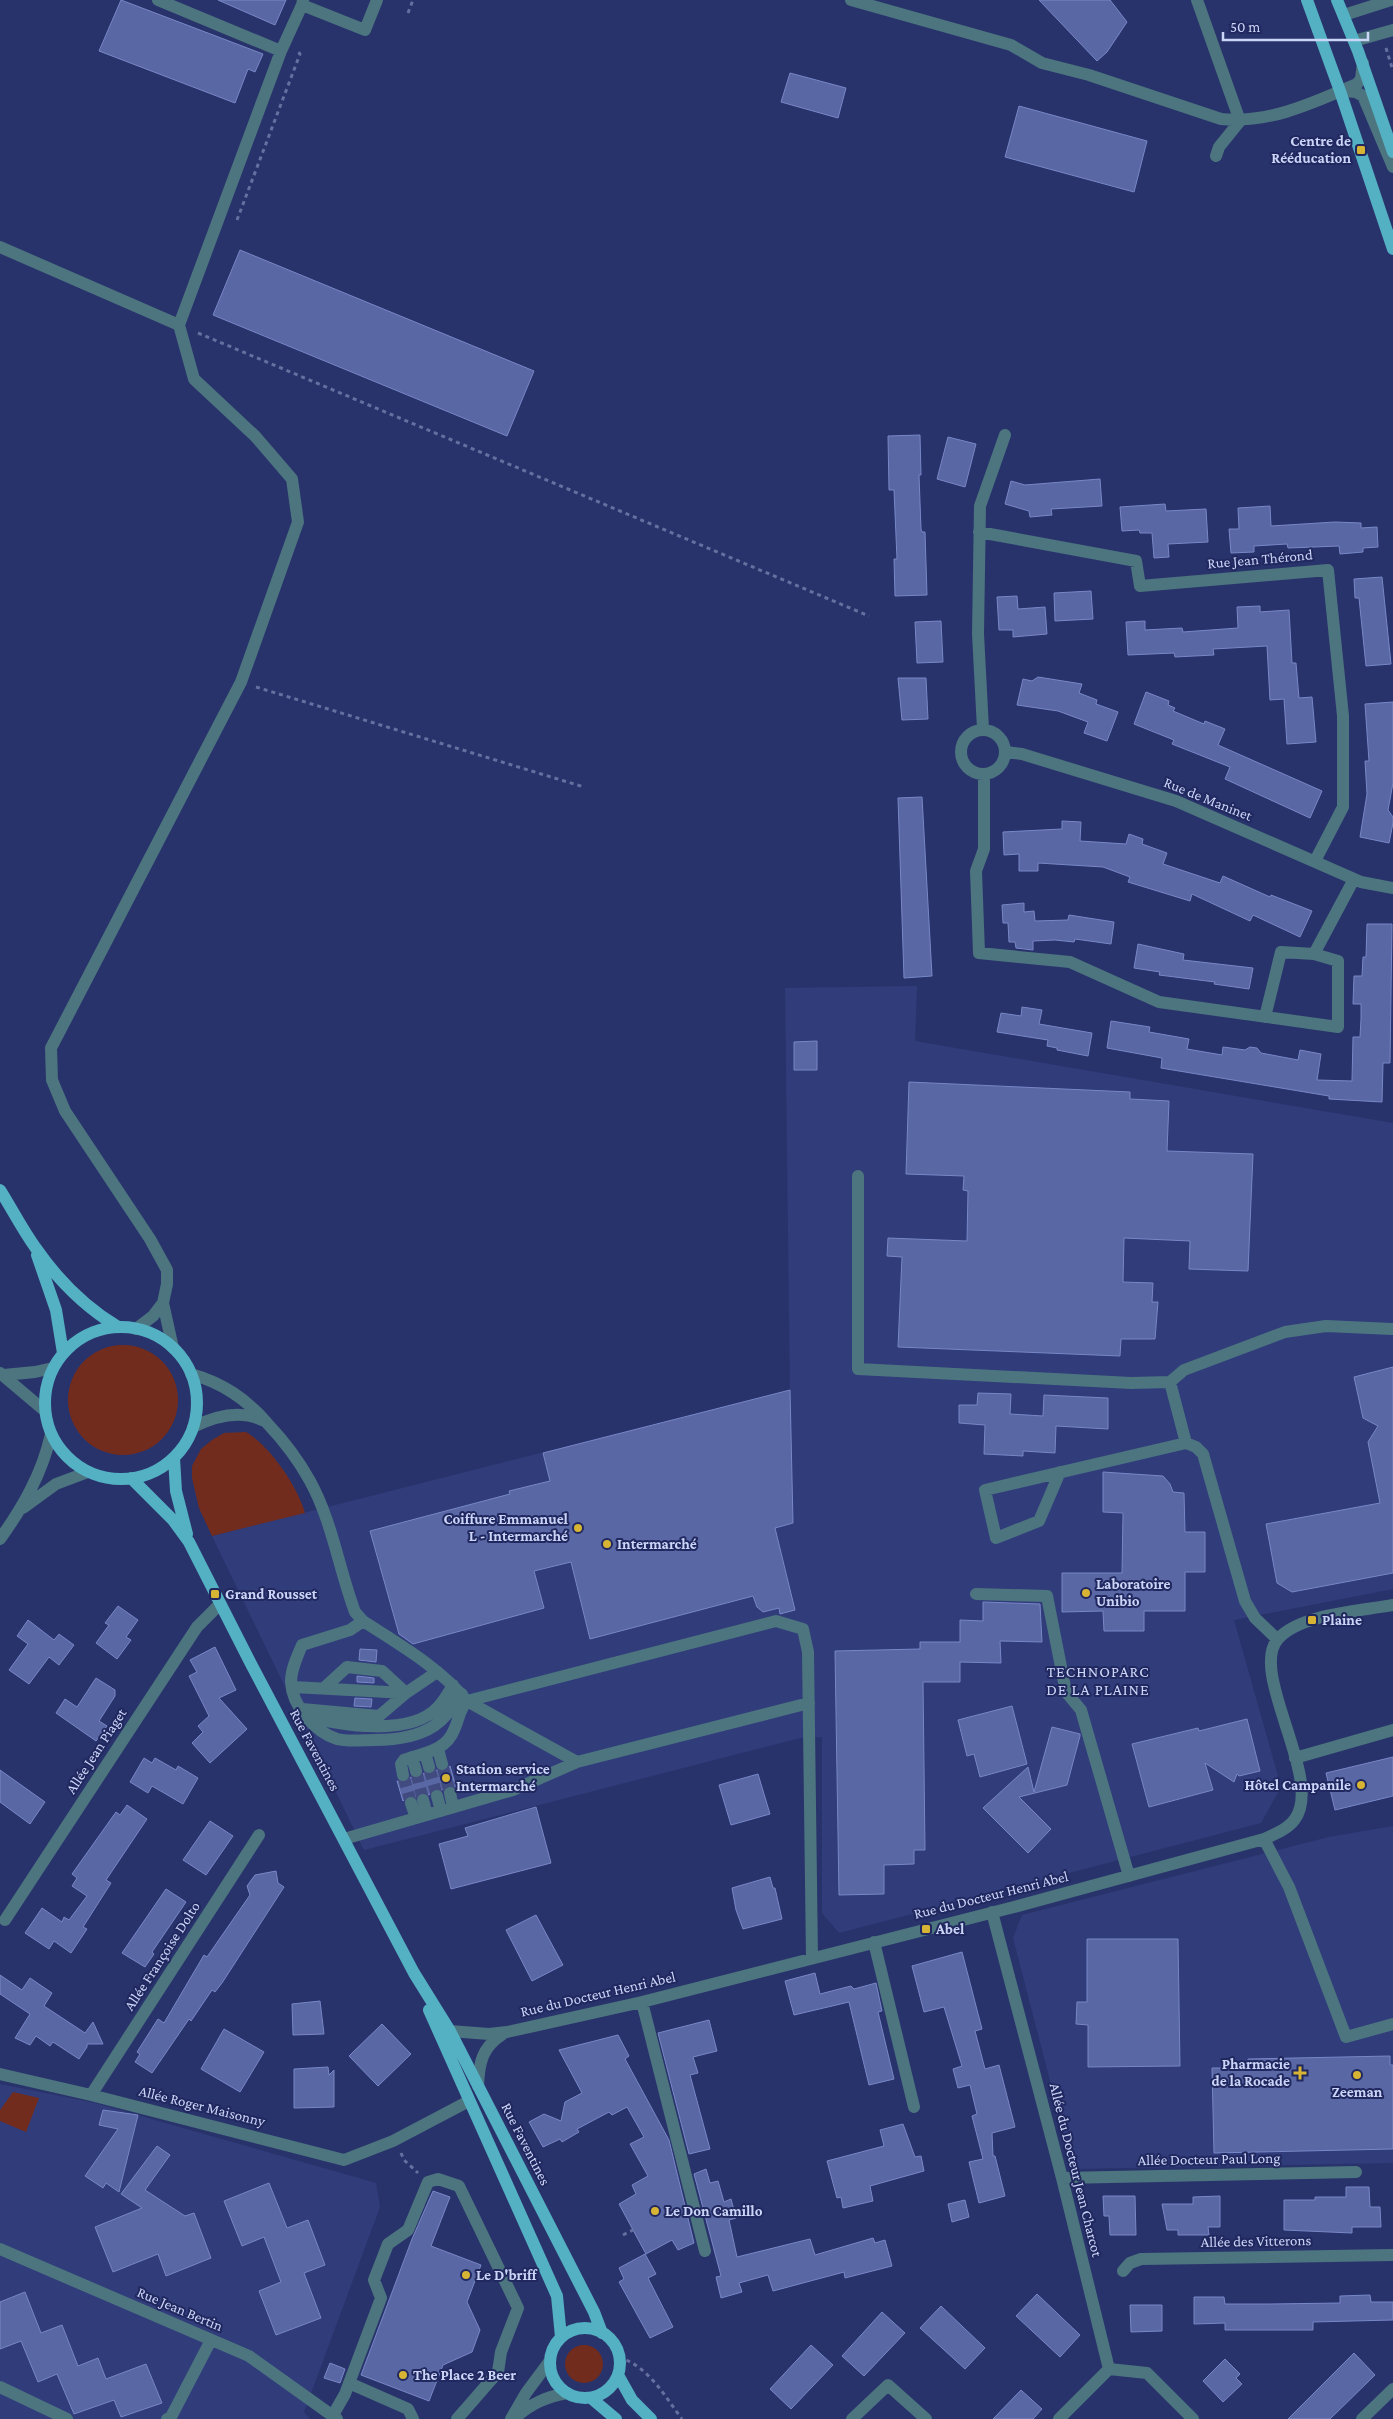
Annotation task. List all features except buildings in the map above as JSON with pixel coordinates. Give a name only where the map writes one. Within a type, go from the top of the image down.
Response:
[{"type":"main road","points":[[1307,0],[1393,249]]},
{"type":"main road","points":[[1337,0],[1354,41],[1393,152]]},
{"type":"main road","points":[[0,1190],[35,1248],[80,1300],[93,1312],[118,1327]]},
{"type":"main road","points":[[35,1248],[56,1310],[63,1353]]},
{"type":"main road","points":[[118,1327],[136,1328],[156,1335],[173,1348],[191,1374],[196,1400],[193,1427],[185,1444],[174,1458],[154,1471],[131,1478],[109,1478],[88,1472],[66,1456],[51,1434],[45,1411],[45,1389],[53,1368],[63,1353],[85,1336],[97,1330],[118,1327]]},
{"type":"main road","name":"Rue Faventines","points":[[174,1458],[176,1490],[189,1542]]},
{"type":"main road","name":"Rue Faventines","points":[[131,1478],[173,1520],[189,1542],[414,1974],[468,2101],[557,2296],[561,2337]]},
{"type":"main road","name":"Rue Faventines","points":[[414,1974],[450,2031],[590,2304],[602,2333],[610,2339],[619,2356]]},
{"type":"main road","points":[[602,2333],[582,2328],[572,2330],[561,2337],[551,2352],[549,2362],[554,2380],[567,2393],[578,2398],[591,2398],[607,2390],[618,2375]]},
{"type":"main road","points":[[619,2356],[618,2375],[632,2400],[651,2419]]},
{"type":"main road","points":[[591,2398],[616,2419]]},
{"type":"street","points":[[158,0],[281,51]]},
{"type":"street","points":[[173,1348],[163,1303],[167,1284],[167,1270],[150,1239],[64,1111],[52,1080],[51,1048],[241,682],[298,522],[292,480],[255,436],[194,379],[179,325],[281,51],[303,3],[365,30],[377,0]]},
{"type":"street","points":[[851,0],[1011,45],[1042,63],[1089,75],[1221,119],[1240,121],[1267,118],[1340,91],[1357,84],[1361,79],[1362,63]]},
{"type":"street","points":[[1197,0],[1240,121]]},
{"type":"street","points":[[1344,14],[1391,0]]},
{"type":"street","points":[[1354,41],[1387,32]]},
{"type":"street","points":[[1340,91],[1356,92],[1363,96],[1393,167]]},
{"type":"street","points":[[1216,156],[1219,146],[1240,121]]},
{"type":"street","points":[[0,247],[179,325]]},
{"type":"street","points":[[983,730],[978,634],[980,506],[1004,435]]},
{"type":"street","name":"Rue Jean Thérond","points":[[979,532],[1136,561],[1140,586],[1328,570],[1343,716],[1343,807],[1315,861]]},
{"type":"street","points":[[983,730],[999,736],[1006,752],[1000,768],[984,775],[967,769],[960,753],[967,736],[983,730]]},
{"type":"street","name":"Rue de Maninet","points":[[1006,752],[1022,754],[1176,801],[1354,879],[1393,888]]},
{"type":"street","points":[[984,775],[984,849],[976,871],[978,953],[1070,962],[1159,1002],[1266,1017],[1338,1027],[1338,961],[1314,954],[1281,952],[1266,1017]]},
{"type":"street","points":[[1314,954],[1354,879]]},
{"type":"street","points":[[858,1176],[858,1369],[903,1373],[1131,1383],[1170,1382],[1184,1370],[1286,1332],[1326,1326],[1392,1329]]},
{"type":"street","points":[[136,1328],[153,1316],[163,1303]]},
{"type":"street","points":[[2,1374],[35,1372],[53,1368]]},
{"type":"street","points":[[2,1374],[45,1411]]},
{"type":"street","points":[[191,1374],[220,1385],[241,1397],[267,1423],[296,1458],[311,1483],[322,1508],[355,1612],[363,1620],[437,1672],[461,1693],[577,1762]]},
{"type":"street","points":[[1170,1382],[1186,1442]]},
{"type":"street","points":[[193,1427],[209,1419],[240,1414],[248,1414],[267,1423]]},
{"type":"street","points":[[0,1539],[21,1510],[46,1457],[51,1434]]},
{"type":"street","points":[[1060,1472],[1039,1521],[996,1538],[985,1490],[1060,1472],[1186,1442],[1196,1447],[1203,1454],[1245,1601],[1255,1618],[1277,1639],[1296,1626],[1312,1620],[1393,1605]]},
{"type":"street","points":[[21,1510],[56,1484],[88,1472]]},
{"type":"street","points":[[976,1594],[1046,1596],[1066,1692],[1081,1710],[1129,1876]]},
{"type":"street","name":"Allée Jean Piaget","points":[[5,1920],[196,1627],[220,1604]]},
{"type":"street","points":[[363,1620],[350,1630],[302,1645],[294,1663],[291,1684],[302,1711],[320,1720],[400,1726],[420,1719],[461,1693],[776,1621],[803,1629],[808,1652],[812,1958]]},
{"type":"street","name":"Rue du Docteur Henri Abel","points":[[450,2031],[489,2034],[507,2032],[642,2002],[1129,1876],[1264,1839],[1281,1831],[1296,1818],[1299,1812],[1302,1793],[1271,1664],[1273,1649],[1277,1639]]},
{"type":"street","points":[[324,1688],[347,1667],[382,1671],[406,1693]]},
{"type":"street","points":[[302,1711],[379,1716],[406,1693],[437,1672]]},
{"type":"street","points":[[293,1687],[406,1693]]},
{"type":"street","points":[[403,1775],[401,1764],[404,1760],[438,1749],[452,1735],[462,1708],[461,1693]]},
{"type":"street","points":[[344,1839],[513,1790],[577,1762],[808,1703]]},
{"type":"street","points":[[1295,1758],[1393,1730]]},
{"type":"street","points":[[438,1749],[442,1764]]},
{"type":"street","points":[[425,1753],[429,1768]]},
{"type":"street","points":[[412,1757],[416,1771]]},
{"type":"street","points":[[450,1793],[453,1807]]},
{"type":"street","points":[[437,1796],[440,1811]]},
{"type":"street","points":[[417,1802],[422,1816]]},
{"type":"street","name":"Allée Françoise Dolto","points":[[92,2094],[259,1835]]},
{"type":"street","points":[[1264,1839],[1289,1887],[1346,2037],[1393,2024]]},
{"type":"street","name":"Allée du Docteur Jean Charcot","points":[[992,1912],[1062,2178],[1109,2369]]},
{"type":"street","points":[[874,1942],[914,2107]]},
{"type":"street","points":[[642,2002],[705,2251]]},
{"type":"street","name":"Rue du Docteur Henri Abel","points":[[478,2086],[479,2062],[484,2052],[493,2040],[507,2032]]},
{"type":"street","name":"Allée Roger Maisonny","points":[[0,2074],[92,2094],[344,2160],[394,2140],[468,2101]]},
{"type":"street","name":"Allée Docteur Paul Long","points":[[1062,2178],[1356,2172]]},
{"type":"street","points":[[335,2417],[381,2298],[374,2280],[388,2244],[408,2230],[428,2182],[438,2179],[460,2186],[518,2308],[501,2352],[498,2372],[457,2419]]},
{"type":"street","name":"Rue Jean Bertin","points":[[0,2249],[249,2356],[335,2417]]},
{"type":"street","name":"Allée des Vitterons","points":[[1123,2271],[1130,2263],[1141,2259],[1393,2255]]},
{"type":"street","points":[[167,2419],[171,2417],[211,2340]]},
{"type":"street","points":[[512,2419],[526,2393],[549,2362]]},
{"type":"street","points":[[1059,2419],[1109,2369],[1147,2372],[1193,2419]]},
{"type":"street","points":[[349,2384],[408,2409],[413,2419]]},
{"type":"street","points":[[852,2419],[888,2385],[926,2419]]},
{"type":"street","points":[[0,2387],[68,2419]]},
{"type":"street","points":[[1362,2419],[1393,2389]]},
{"type":"street","points":[[512,2419],[531,2404],[550,2396],[567,2393]]},
{"type":"path","points":[[408,13],[413,0]]},
{"type":"path","points":[[1387,32],[1393,71]]},
{"type":"path","points":[[179,325],[869,616]]},
{"type":"path","points":[[241,682],[584,787]]},
{"type":"path","points":[[394,2140],[404,2160],[428,2182]]},
{"type":"path","points":[[623,2235],[633,2230]]},
{"type":"path","points":[[619,2356],[634,2362],[647,2372],[682,2419]]},
{"type":"shaded area","points":[[917,986],[915,1041],[1393,1123],[1393,1589],[1234,1620],[1281,1787],[1261,1823],[839,1933],[822,1913],[822,1737],[800,1738],[364,1850],[212,1536],[790,1390],[785,988]]},
{"type":"shaded area","points":[[123,1345],[144,1349],[162,1361],[174,1379],[178,1400],[174,1421],[162,1439],[144,1451],[123,1455],[102,1451],[84,1439],[72,1421],[68,1400],[72,1379],[84,1361],[102,1349]]},
{"type":"shaded area","points":[[246,1432],[264,1447],[282,1468],[296,1491],[305,1513],[212,1536],[199,1508],[192,1478],[192,1466],[201,1449],[212,1440],[224,1433]]},
{"type":"shaded area","points":[[1393,1826],[1393,2163],[1073,2169],[1013,1938],[1022,1915],[1329,1837]]},
{"type":"shaded area","points":[[0,2084],[95,2103],[376,2183],[380,2207],[304,2412],[310,2419],[0,2419]]},
{"type":"shaded area","points":[[13,2092],[39,2098],[26,2132],[0,2121],[0,2110]]},
{"type":"shaded area","points":[[584,2345],[591,2346],[597,2351],[602,2357],[602,2371],[597,2377],[591,2382],[584,2383],[577,2382],[571,2377],[566,2371],[565,2364],[566,2357],[571,2351],[577,2346]]},
{"type":"tunnel","points":[[442,1764],[450,1793]]},
{"type":"tunnel","points":[[429,1767],[437,1796]]},
{"type":"tunnel","points":[[416,1771],[423,1800]]},
{"type":"tunnel","points":[[403,1775],[411,1803]]},
{"type":"place","name":"Centre de Rééducation","points":[[1361,150]]},
{"type":"place","name":"Coiffure Emmanuel L - Intermarché","points":[[578,1528]]},
{"type":"place","name":"Intermarché","points":[[607,1544]]},
{"type":"place","name":"Laboratoire Unibio","points":[[1086,1593]]},
{"type":"place","name":"Grand Rousset","points":[[215,1594]]},
{"type":"place","name":"Plaine","points":[[1312,1620]]},
{"type":"place","name":"Station service Intermarché","points":[[446,1778]]},
{"type":"place","name":"Hôtel Campanile","points":[[1361,1785]]},
{"type":"place","name":"Abel","points":[[926,1929]]},
{"type":"place","name":"Pharmacie de la Rocade","points":[[1300,2073]]},
{"type":"place","name":"Zeeman","points":[[1357,2075]]},
{"type":"place","name":"Le Don Camillo","points":[[655,2211]]},
{"type":"place","name":"Le D'briff","points":[[466,2275]]},
{"type":"place","name":"The Place 2 Beer","points":[[403,2375]]},
{"type":"district","name":"TECHNOPARC DE LA PLAINE","points":[[1098,1680]]}]
